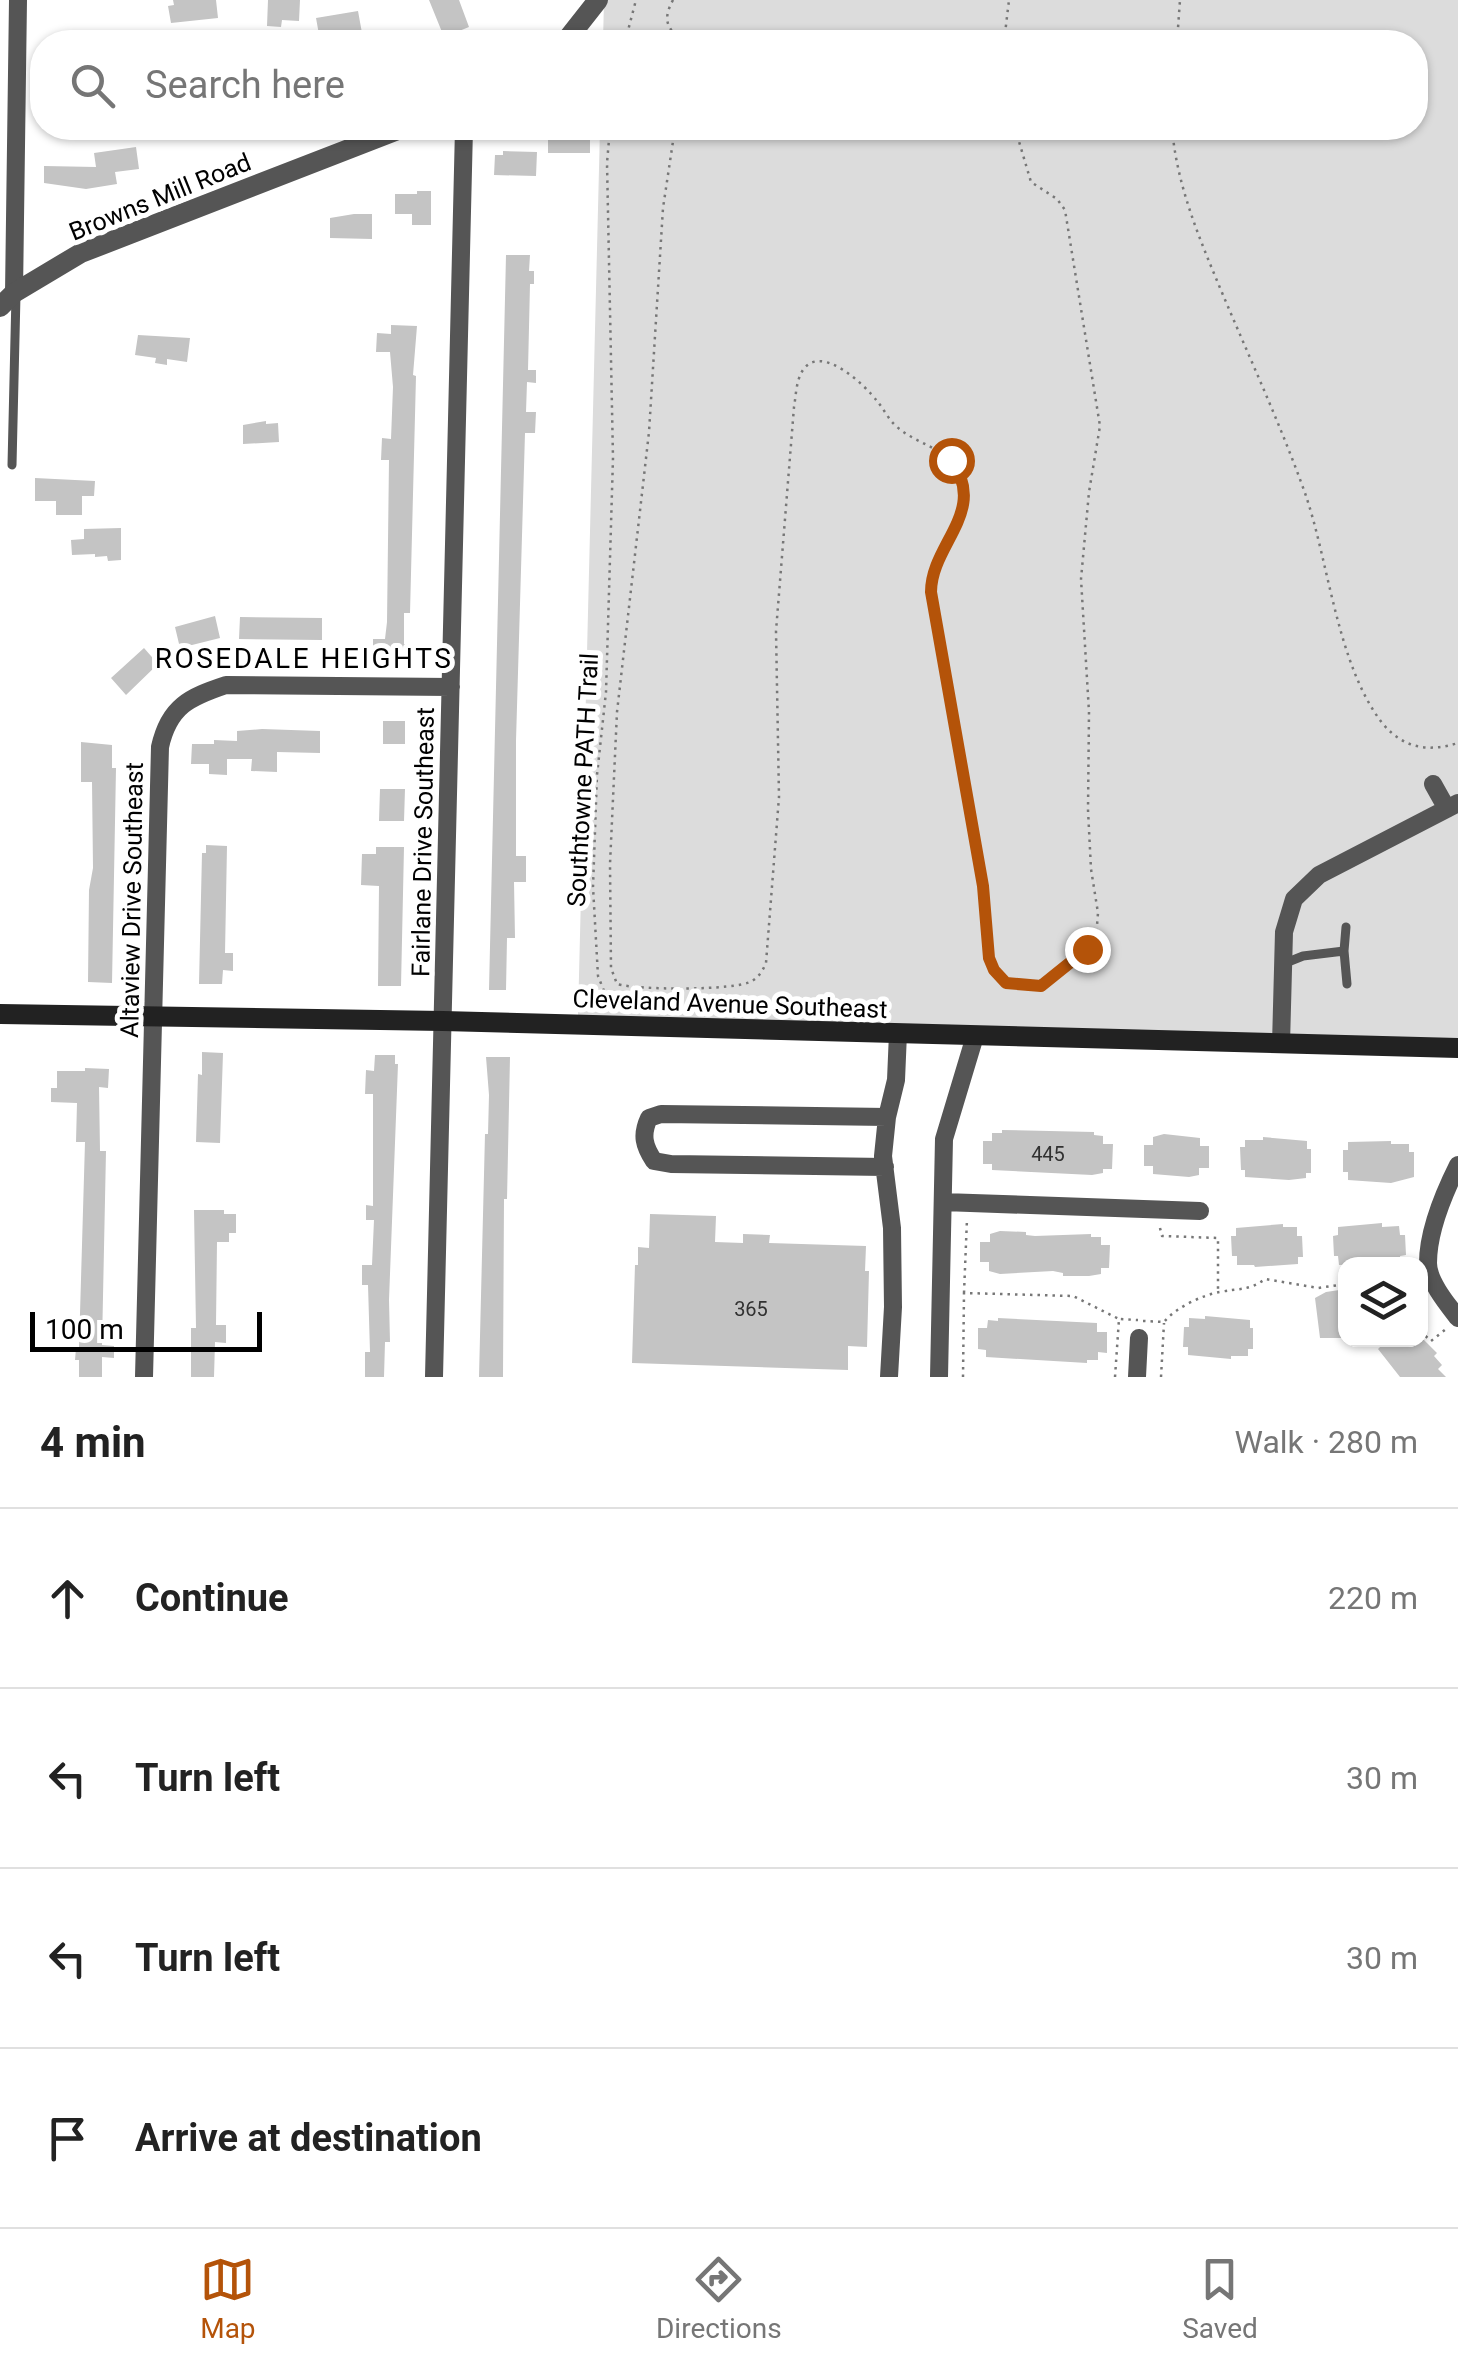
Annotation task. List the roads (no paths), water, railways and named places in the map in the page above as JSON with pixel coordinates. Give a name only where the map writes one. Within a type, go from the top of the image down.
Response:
[{"type":"main road","name":"Cleveland Avenue Southeast","points":[[0,1014],[1458,1048]]},
{"type":"street","points":[[10,297],[9,32],[18,0]]},
{"type":"street","points":[[574,30],[598,0]]},
{"type":"street","name":"Browns Mill Road","points":[[10,297],[81,252],[372,140]]},
{"type":"street","name":"Fairlane Drive Southeast","points":[[434,1377],[464,140]]},
{"type":"street","name":"Altaview Drive Southeast","points":[[144,1377],[160,747],[164,730],[174,712],[194,695],[226,684],[451,687]]},
{"type":"street","points":[[1281,1044],[1284,932],[1294,899],[1319,875],[1452,806],[1432,784]]},
{"type":"street","points":[[889,1377],[892,1228],[885,1167],[898,1034]]},
{"type":"street","points":[[939,1377],[944,1139],[950,1108],[975,1036]]},
{"type":"street","points":[[885,1167],[671,1164],[654,1161],[645,1147],[644,1130],[648,1118],[661,1114],[887,1117]]},
{"type":"street","points":[[1458,1165],[1440,1210],[1427,1266],[1444,1301],[1458,1318]]},
{"type":"street","points":[[944,1202],[1200,1211]]},
{"type":"street","points":[[1137,1377],[1138,1338]]},
{"type":"lane","points":[[10,297],[12,465]]},
{"type":"lane","points":[[1346,927],[1347,984]]},
{"type":"lane","points":[[1283,964],[1302,956],[1344,951]]},
{"type":"district","name":"ROSEDALE HEIGHTS","points":[[304,658]]}]
